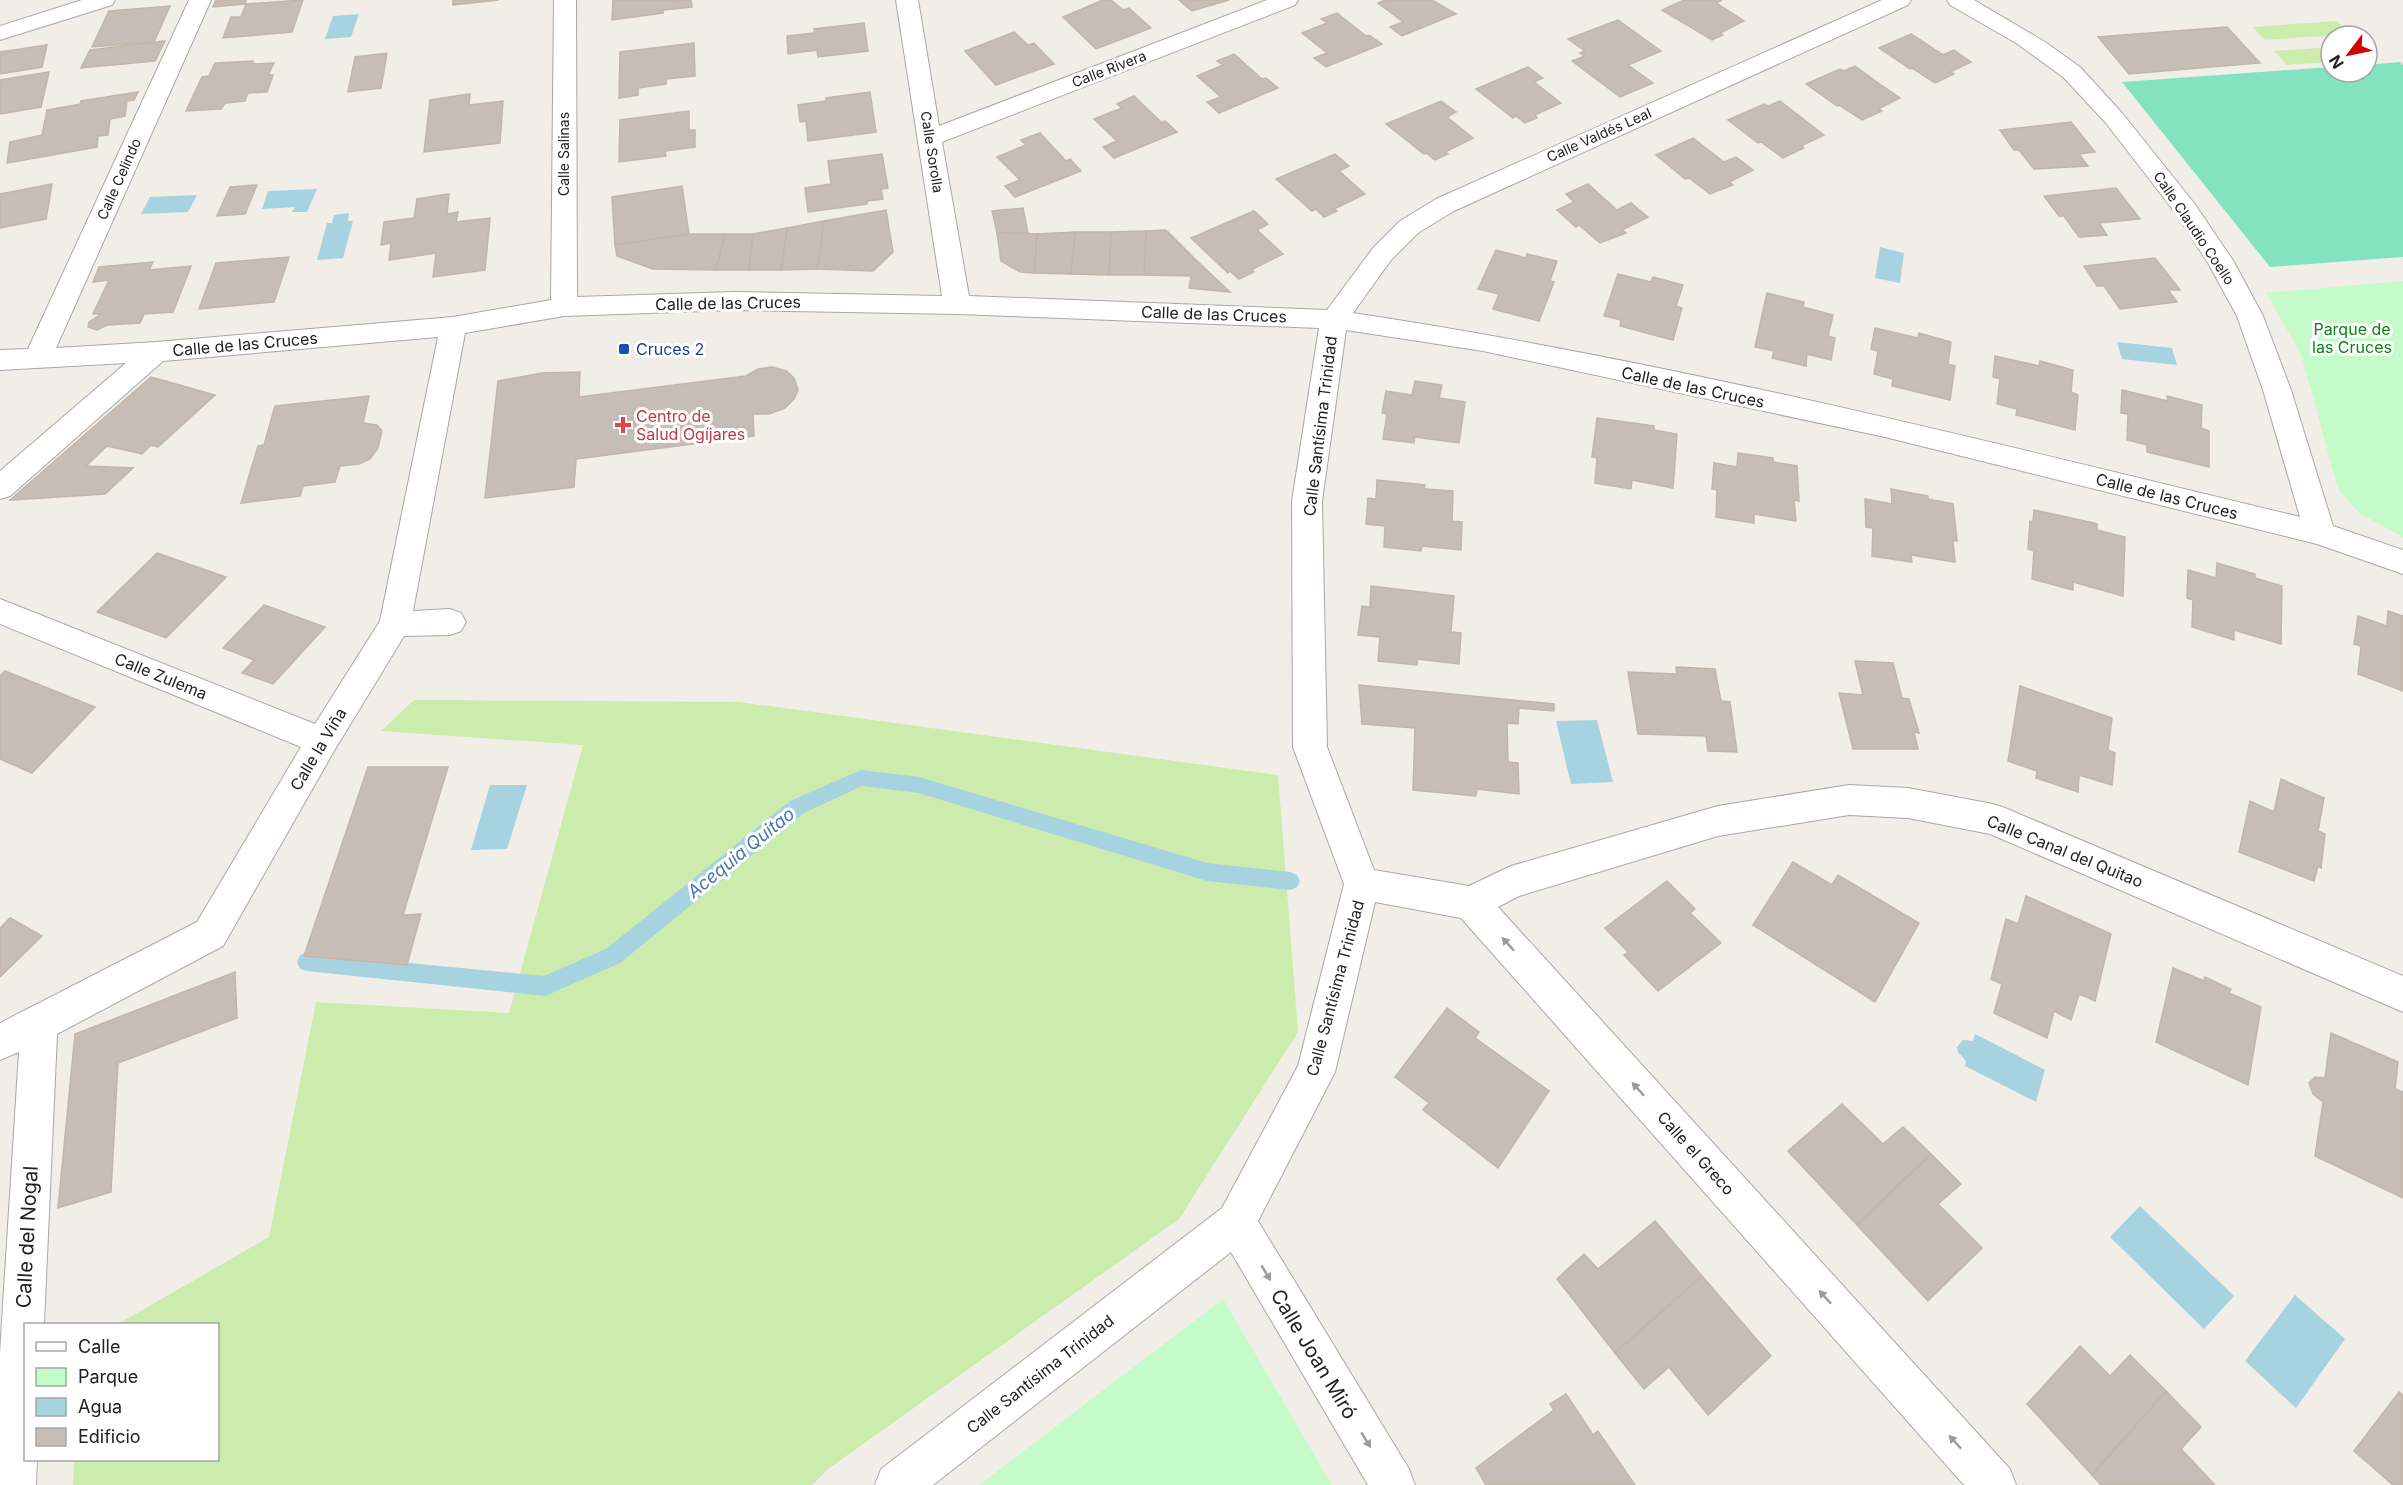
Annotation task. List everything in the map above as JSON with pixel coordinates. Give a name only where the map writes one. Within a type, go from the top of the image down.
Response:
[{"type":"street","points":[[0,33],[104,0]]},
{"type":"street","name":"Calle Celindo","points":[[37,359],[200,0]]},
{"type":"street","name":"Calle Salinas","points":[[564,307],[565,0]]},
{"type":"street","name":"Calle Sorolla","points":[[907,0],[957,305]]},
{"type":"street","name":"Calle Rivera","points":[[930,138],[1287,0]]},
{"type":"street","name":"Calle Valdés Leal","points":[[1334,319],[1382,254],[1409,227],[1445,205],[1900,0]]},
{"type":"street","name":"Calle Claudio Coello","points":[[1958,0],[2064,64],[2145,155],[2208,243],[2235,288],[2261,342],[2320,534]]},
{"type":"street","name":"Calle de las Cruces","points":[[0,360],[156,352],[453,326],[564,307],[734,301],[957,305],[1334,319],[1483,342],[1885,428],[2320,534],[2403,562]]},
{"type":"street","name":"Calle Santísima Trinidad","points":[[897,1485],[1236,1222],[1316,1072],[1362,884],[1310,747],[1307,501],[1334,319]]},
{"type":"street","name":"Calle la Viña","points":[[0,1042],[39,1024],[210,934],[322,741],[395,624],[453,326]]},
{"type":"street","points":[[0,488],[156,352]]},
{"type":"street","name":"Calle Zulema","points":[[0,611],[322,741]]},
{"type":"street","points":[[395,624],[450,622]]},
{"type":"street","name":"Calle Canal del Quitao","points":[[1471,903],[1511,882],[1718,821],[1849,800],[1908,803],[1993,819],[2403,994]]},
{"type":"street","points":[[1362,884],[1471,903]]},
{"type":"street","name":"Calle el Greco","points":[[1471,903],[1994,1485]]},
{"type":"street","name":"Calle del Nogal","points":[[14,1485],[39,1024]]},
{"type":"street","name":"Calle Joan Miró","points":[[1236,1222],[1393,1485]]},
{"type":"green space","points":[[2337,21],[2340,24],[2319,24],[2319,36],[2265,40],[2252,27]]},
{"type":"green space","points":[[2319,48],[2319,63],[2287,65],[2274,51]]},
{"type":"green space","points":[[2400,62],[2403,65],[2403,257],[2270,267],[2122,82],[2319,68],[2319,84],[2379,84],[2379,64]]},
{"type":"green space","name":"Parque de las Cruces","points":[[2403,281],[2403,537],[2359,513],[2338,489],[2301,354],[2266,293]]},
{"type":"green space","points":[[414,700],[739,702],[1278,775],[1298,1032],[1179,1219],[828,1469],[812,1485],[73,1485],[74,1461],[219,1461],[219,1323],[120,1323],[269,1237],[316,1002],[509,1013],[583,745],[381,731]]},
{"type":"green space","points":[[1223,1299],[1332,1485],[979,1485]]},
{"type":"water","points":[[359,14],[351,37],[325,39],[333,16]]},
{"type":"water","points":[[317,189],[307,212],[292,212],[295,207],[262,209],[268,191]]},
{"type":"water","points":[[197,195],[188,212],[141,214],[150,197]]},
{"type":"water","points":[[349,213],[348,221],[353,221],[343,258],[317,260],[327,223],[332,223],[334,215]]},
{"type":"water","points":[[1880,247],[1904,253],[1900,283],[1875,278]]},
{"type":"water","points":[[2117,342],[2172,348],[2177,365],[2122,359]]},
{"type":"water","points":[[1597,720],[1613,782],[1571,784],[1556,721]]},
{"type":"water","points":[[490,785],[527,785],[507,849],[471,850]]},
{"type":"water","points":[[1975,1034],[2045,1070],[2036,1102],[1965,1066],[1966,1061],[1958,1052],[1957,1047],[1963,1040],[1973,1041]]},
{"type":"water","points":[[2140,1206],[2234,1296],[2204,1329],[2110,1237]]},
{"type":"water","points":[[2295,1295],[2345,1339],[2296,1408],[2245,1361]]},
{"type":"building","points":[[216,0],[246,0],[245,4],[213,7]]},
{"type":"building","points":[[303,0],[292,32],[223,38],[231,17],[241,17],[246,4]]},
{"type":"building","points":[[453,0],[499,0],[453,5]]},
{"type":"building","points":[[613,0],[691,0],[692,7],[612,20]]},
{"type":"building","points":[[1103,0],[1111,0],[1123,10],[1129,8],[1151,28],[1096,49],[1063,17]]},
{"type":"building","points":[[1179,0],[1229,0],[1192,11]]},
{"type":"building","points":[[1385,0],[1432,0],[1456,14],[1402,36],[1390,27],[1403,22],[1378,3]]},
{"type":"building","points":[[1684,0],[1722,0],[1716,3],[1744,21],[1720,33],[1723,35],[1712,40],[1662,10]]},
{"type":"building","points":[[170,6],[154,42],[92,47],[109,11]]},
{"type":"building","points":[[1337,13],[1366,36],[1369,35],[1382,44],[1326,67],[1314,58],[1327,53],[1302,33],[1327,23],[1321,19]]},
{"type":"building","points":[[1618,20],[1661,51],[1628,65],[1653,83],[1620,97],[1572,61],[1585,56],[1580,53],[1585,51],[1568,39]]},
{"type":"building","points":[[864,23],[868,51],[818,57],[817,50],[788,54],[787,36],[815,33],[814,29]]},
{"type":"building","points":[[2227,27],[2260,63],[2129,74],[2098,37]]},
{"type":"building","points":[[1014,32],[1028,45],[1034,43],[1054,64],[996,85],[965,51]]},
{"type":"building","points":[[1911,34],[1943,55],[1954,50],[1971,62],[1950,72],[1954,74],[1935,83],[1879,48]]},
{"type":"building","points":[[165,41],[155,61],[81,68],[90,50]]},
{"type":"building","points":[[694,43],[695,76],[666,79],[666,84],[638,88],[638,95],[619,98],[620,52]]},
{"type":"building","points":[[47,45],[42,67],[0,74],[0,52]]},
{"type":"building","points":[[387,53],[381,88],[348,92],[355,57]]},
{"type":"building","points":[[1234,54],[1262,79],[1266,78],[1278,88],[1219,113],[1207,102],[1221,97],[1197,76],[1223,65],[1217,61]]},
{"type":"building","points":[[253,61],[252,64],[274,63],[268,75],[273,75],[267,92],[248,93],[245,101],[225,103],[221,109],[186,111],[202,77],[209,76],[215,63]]},
{"type":"building","points":[[1855,66],[1900,98],[1878,109],[1882,111],[1862,120],[1806,84],[1840,69],[1844,71]]},
{"type":"building","points":[[1528,67],[1543,78],[1534,82],[1561,103],[1535,115],[1537,118],[1525,123],[1516,116],[1513,118],[1476,89]]},
{"type":"building","points":[[49,72],[41,107],[0,114],[0,80]]},
{"type":"building","points":[[138,92],[134,100],[127,101],[125,116],[110,119],[108,135],[98,136],[97,147],[7,163],[10,142],[42,135],[47,110],[81,104],[81,101]]},
{"type":"building","points":[[870,92],[876,132],[808,141],[806,121],[800,122],[798,105],[826,101],[826,98]]},
{"type":"building","points":[[470,94],[469,105],[503,101],[500,143],[424,152],[430,100]]},
{"type":"building","points":[[1134,96],[1162,123],[1165,121],[1177,132],[1114,158],[1103,147],[1117,141],[1094,119],[1122,108],[1117,104]]},
{"type":"building","points":[[1441,101],[1456,112],[1447,117],[1473,138],[1445,152],[1448,154],[1435,160],[1386,124]]},
{"type":"building","points":[[1780,101],[1824,135],[1783,158],[1761,142],[1758,143],[1728,120],[1764,104],[1768,106]]},
{"type":"building","points":[[689,111],[689,130],[695,130],[695,147],[665,151],[666,156],[619,162],[620,120]]},
{"type":"building","points":[[2071,122],[2095,152],[2079,154],[2088,166],[2034,169],[2019,150],[2014,150],[2000,130]]},
{"type":"building","points":[[1040,133],[1066,161],[1070,159],[1081,171],[1015,197],[1005,186],[1020,180],[997,157],[1026,145],[1021,140]]},
{"type":"building","points":[[1693,138],[1724,162],[1736,157],[1753,170],[1729,182],[1733,185],[1710,194],[1689,178],[1685,179],[1656,155]]},
{"type":"building","points":[[882,154],[888,188],[881,189],[883,199],[867,201],[867,204],[808,212],[805,188],[831,184],[828,161]]},
{"type":"building","points":[[1335,154],[1349,166],[1339,171],[1365,194],[1334,209],[1337,211],[1324,217],[1316,209],[1312,211],[1276,179]]},
{"type":"building","points":[[52,184],[46,219],[0,228],[0,194]]},
{"type":"building","points":[[1588,184],[1617,210],[1631,203],[1648,217],[1622,230],[1626,233],[1600,243],[1579,225],[1576,227],[1557,210],[1574,202],[1566,194]]},
{"type":"building","points":[[257,185],[245,214],[217,216],[230,187]]},
{"type":"building","points":[[682,186],[689,234],[615,245],[612,197]]},
{"type":"building","points":[[2116,188],[2140,219],[2099,223],[2107,235],[2079,237],[2064,216],[2059,216],[2044,196]]},
{"type":"building","points":[[449,194],[447,214],[458,212],[456,222],[490,218],[485,270],[433,277],[436,253],[389,260],[391,243],[381,245],[384,222],[414,218],[417,199]]},
{"type":"building","points":[[1023,208],[1028,233],[997,233],[992,211]]},
{"type":"building","points":[[886,210],[893,252],[873,271],[817,269],[824,221]]},
{"type":"building","points":[[1254,211],[1268,224],[1257,230],[1283,254],[1251,270],[1254,272],[1239,279],[1230,271],[1228,273],[1191,238]]},
{"type":"building","points":[[824,221],[817,269],[781,270],[787,228]]},
{"type":"building","points":[[787,228],[781,270],[749,270],[753,234]]},
{"type":"building","points":[[1166,230],[1230,292],[1189,288],[1191,276],[1144,275],[1146,231]]},
{"type":"building","points":[[1146,231],[1144,275],[1109,275],[1111,232]]},
{"type":"building","points":[[1075,232],[1071,274],[1034,273],[1037,234]]},
{"type":"building","points":[[1075,232],[1111,232],[1109,275],[1071,274]]},
{"type":"building","points":[[997,233],[1037,234],[1034,273],[1020,272],[1001,261]]},
{"type":"building","points":[[689,234],[725,234],[716,270],[653,269],[617,256],[615,245]]},
{"type":"building","points":[[725,234],[753,234],[749,270],[716,270]]},
{"type":"building","points":[[1496,250],[1526,258],[1527,254],[1557,261],[1550,281],[1554,282],[1539,321],[1493,309],[1499,294],[1478,289]]},
{"type":"building","points":[[289,257],[274,302],[199,309],[216,263]]},
{"type":"building","points":[[2155,258],[2180,290],[2168,290],[2177,302],[2120,309],[2104,286],[2097,286],[2084,266]]},
{"type":"building","points":[[153,262],[149,270],[191,266],[173,312],[144,314],[140,323],[107,325],[97,330],[88,327],[89,322],[101,314],[93,314],[109,280],[93,282],[99,267]]},
{"type":"building","points":[[1618,274],[1651,282],[1653,277],[1683,285],[1676,306],[1682,308],[1673,340],[1620,326],[1621,320],[1604,316]]},
{"type":"building","points":[[1767,293],[1804,302],[1803,307],[1833,315],[1828,336],[1835,338],[1831,360],[1807,354],[1806,366],[1772,358],[1774,351],[1755,347]]},
{"type":"building","points":[[1875,328],[1918,338],[1919,333],[1951,342],[1948,364],[1955,366],[1950,400],[1892,386],[1893,379],[1874,374],[1878,351],[1871,349]]},
{"type":"building","points":[[1995,356],[2039,366],[2040,361],[2073,370],[2071,392],[2078,395],[2075,430],[2016,415],[2017,409],[1997,404],[2000,379],[1993,377]]},
{"type":"building","name":"Centro de Salud Ogíjares","points":[[772,367],[786,371],[794,378],[798,390],[794,399],[785,408],[769,414],[753,414],[754,436],[576,459],[574,487],[485,498],[498,381],[542,373],[580,372],[579,397],[746,376],[758,369]]},
{"type":"building","points":[[151,377],[215,395],[158,447],[151,445],[142,454],[107,446],[86,466],[133,468],[105,494],[10,500]]},
{"type":"building","points":[[1415,381],[1442,385],[1439,398],[1465,402],[1459,443],[1415,437],[1414,443],[1383,439],[1387,414],[1382,413],[1386,391],[1412,395]]},
{"type":"building","points":[[2122,390],[2168,401],[2167,396],[2202,405],[2201,428],[2209,431],[2209,467],[2147,452],[2147,445],[2127,440],[2128,414],[2121,413]]},
{"type":"building","points":[[369,396],[363,423],[377,425],[382,431],[378,448],[370,459],[359,464],[340,466],[335,482],[303,486],[300,496],[241,503],[258,446],[264,445],[275,406]]},
{"type":"building","points":[[1597,418],[1654,426],[1654,430],[1677,434],[1673,488],[1632,480],[1631,489],[1595,483],[1597,458],[1592,457]]},
{"type":"building","points":[[1738,453],[1773,458],[1773,462],[1797,466],[1799,501],[1794,500],[1796,521],[1754,514],[1754,523],[1716,517],[1717,490],[1712,489],[1714,463],[1737,467]]},
{"type":"building","points":[[1377,480],[1425,485],[1424,489],[1453,491],[1452,521],[1462,522],[1461,550],[1422,546],[1421,551],[1384,547],[1385,526],[1366,524],[1368,498],[1376,499]]},
{"type":"building","points":[[1891,489],[1928,496],[1928,499],[1953,504],[1957,541],[1953,540],[1955,562],[1911,555],[1912,562],[1872,556],[1873,528],[1866,527],[1865,499],[1892,504]]},
{"type":"building","points":[[2034,510],[2094,523],[2097,524],[2097,530],[2125,537],[2123,596],[2073,582],[2073,590],[2032,579],[2034,551],[2028,549],[2030,521],[2033,522]]},
{"type":"building","points":[[157,553],[226,577],[166,638],[97,612]]},
{"type":"building","points":[[2217,563],[2255,574],[2255,578],[2282,586],[2281,644],[2234,630],[2234,640],[2192,627],[2193,600],[2187,598],[2188,570],[2216,578]]},
{"type":"building","points":[[1371,586],[1454,596],[1451,632],[1461,633],[1459,664],[1417,659],[1417,665],[1378,661],[1380,637],[1358,635],[1362,606],[1370,607]]},
{"type":"building","points":[[264,605],[325,627],[273,684],[242,673],[254,660],[223,648]]},
{"type":"building","points":[[2388,611],[2403,616],[2403,691],[2358,674],[2361,646],[2354,644],[2358,616],[2387,626]]},
{"type":"building","points":[[1855,661],[1893,663],[1902,698],[1909,699],[1919,733],[1914,732],[1918,749],[1853,749],[1839,693],[1863,695]]},
{"type":"building","points":[[1676,667],[1715,669],[1721,701],[1730,702],[1737,752],[1708,751],[1706,736],[1638,734],[1628,672],[1677,674]]},
{"type":"building","points":[[5,671],[95,707],[32,773],[0,759],[0,676]]},
{"type":"building","points":[[1359,685],[1554,704],[1554,711],[1519,708],[1518,724],[1507,723],[1508,762],[1518,763],[1519,794],[1477,789],[1476,796],[1413,790],[1415,728],[1362,724]]},
{"type":"building","points":[[2020,686],[2112,718],[2108,750],[2115,753],[2112,785],[2079,775],[2078,792],[2036,778],[2037,771],[2008,761]]},
{"type":"building","points":[[368,767],[448,767],[403,915],[421,914],[407,965],[304,956]]},
{"type":"building","points":[[2281,779],[2324,798],[2318,831],[2325,834],[2321,868],[2318,866],[2314,881],[2239,852],[2250,801],[2274,812]]},
{"type":"building","points":[[1793,862],[1832,885],[1838,875],[1919,923],[1875,1002],[1753,925]]},
{"type":"building","points":[[1667,881],[1695,909],[1690,913],[1721,943],[1658,991],[1624,955],[1628,952],[1605,928]]},
{"type":"building","points":[[2026,896],[2111,934],[2095,1001],[2079,994],[2071,1020],[2054,1011],[2047,1038],[1994,1013],[2002,984],[1991,979],[2006,919],[2018,924]]},
{"type":"building","points":[[10,918],[42,936],[0,977],[0,928]]},
{"type":"building","points":[[2173,968],[2204,981],[2205,977],[2231,989],[2229,993],[2261,1007],[2248,1085],[2156,1042]]},
{"type":"building","points":[[235,972],[237,1018],[118,1063],[111,1192],[58,1208],[75,1034]]},
{"type":"building","points":[[1447,1008],[1479,1032],[1475,1038],[1549,1091],[1498,1168],[1423,1110],[1429,1103],[1395,1077]]},
{"type":"building","points":[[2331,1033],[2398,1062],[2395,1089],[2403,1092],[2403,1198],[2315,1156],[2323,1102],[2313,1094],[2309,1083],[2315,1077],[2325,1078]]},
{"type":"building","points":[[1842,1104],[1883,1144],[1903,1127],[1931,1154],[1857,1225],[1788,1151]]},
{"type":"building","points":[[1931,1154],[1961,1184],[1938,1204],[1982,1248],[1928,1301],[1857,1225]]},
{"type":"building","points":[[1655,1221],[1702,1276],[1615,1353],[1557,1279],[1584,1254],[1598,1269]]},
{"type":"building","points":[[1702,1276],[1771,1356],[1708,1415],[1669,1367],[1644,1389],[1615,1353]]},
{"type":"building","points":[[2080,1346],[2110,1376],[2130,1355],[2166,1391],[2092,1475],[2027,1404]]},
{"type":"building","points":[[2166,1391],[2201,1427],[2181,1449],[2215,1485],[2101,1485],[2092,1475]]},
{"type":"building","points":[[2399,1392],[2403,1395],[2403,1485],[2393,1485],[2354,1451]]},
{"type":"building","points":[[1566,1394],[1593,1435],[1598,1431],[1635,1485],[1486,1485],[1476,1468],[1554,1410],[1550,1404]]},
{"type":"waterway","name":"Acequia Quitao","points":[[307,962],[545,986],[613,956],[797,807],[861,778],[919,785],[1207,872],[1290,881]]},
{"type":"place","name":"Cruces 2","points":[[624,349]]},
{"type":"place","name":"Centro de Salud Ogíjares","points":[[623,425]]}]
